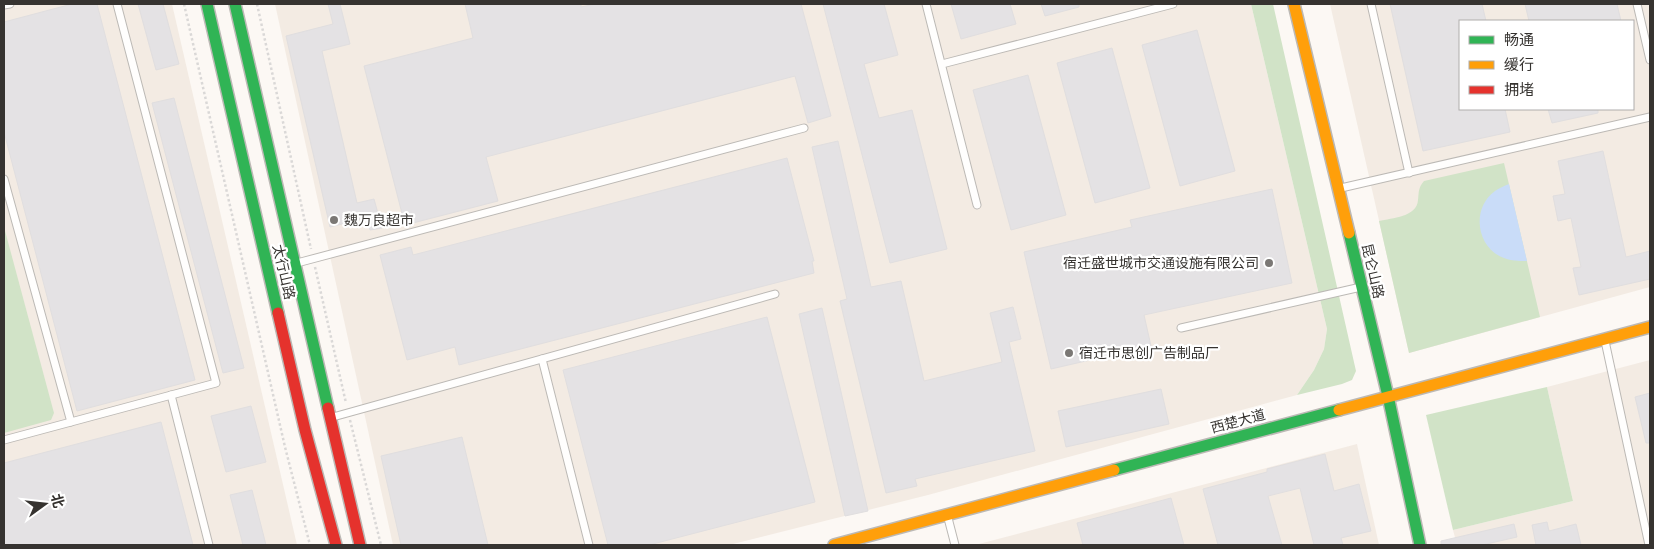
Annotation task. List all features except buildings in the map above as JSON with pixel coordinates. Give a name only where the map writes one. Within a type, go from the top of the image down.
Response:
[{"type":"street","name":"太行山路","points":[[207,4],[305,430],[336,545]]},
{"type":"street","name":"太行山路","points":[[235,4],[360,545]]},
{"type":"street","name":"昆仑山路","points":[[1294,4],[1388,396],[1420,545]]},
{"type":"street","name":"西楚大道","points":[[834,545],[1650,326]]},
{"type":"lane","points":[[4,5],[10,4]]},
{"type":"lane","points":[[4,440],[216,383],[117,4]]},
{"type":"lane","points":[[926,4],[977,205]]},
{"type":"lane","points":[[942,64],[1173,4]]},
{"type":"lane","points":[[1370,4],[1409,172]]},
{"type":"lane","points":[[1637,4],[1650,60]]},
{"type":"lane","points":[[1338,189],[1650,117]]},
{"type":"lane","points":[[295,264],[804,128]]},
{"type":"lane","points":[[4,179],[72,422]]},
{"type":"lane","points":[[1181,328],[1362,287]]},
{"type":"lane","points":[[330,417],[775,294]]},
{"type":"lane","points":[[1605,339],[1648,545]]},
{"type":"lane","points":[[542,359],[589,545]]},
{"type":"lane","points":[[171,395],[209,545]]},
{"type":"lane","points":[[948,515],[955,545]]},
{"type":"path","points":[[184,4],[285,447],[310,545]]},
{"type":"path","points":[[256,4],[380,545]]},
{"type":"shaded area","points":[[4,4],[172,4],[297,545],[4,545]]},
{"type":"shaded area","points":[[275,4],[1251,4],[1327,329],[1324,349],[1314,370],[1297,395],[928,495],[729,545],[393,545]]},
{"type":"shaded area","points":[[1330,4],[1650,4],[1650,287],[1409,353]]},
{"type":"shaded area","points":[[1650,360],[1650,545],[1457,545],[1453,530],[1573,501],[1547,387]]},
{"type":"shaded area","points":[[1357,444],[1379,545],[975,545]]},
{"type":"green space","points":[[1251,4],[1273,4],[1356,371],[1352,380],[1297,395],[1314,370],[1324,349],[1327,329]]},
{"type":"green space","points":[[1504,163],[1540,317],[1409,353],[1379,221],[1397,218],[1413,210],[1417,206],[1420,188],[1424,181]]},
{"type":"green space","points":[[4,227],[54,413],[51,420],[4,433]]},
{"type":"green space","points":[[1547,387],[1573,501],[1453,530],[1426,415]]},
{"type":"water","points":[[1509,184],[1527,261],[1510,260],[1495,253],[1487,246],[1480,227],[1482,207],[1487,198]]},
{"type":"traffic: fast","points":[[207,4],[278,313]]},
{"type":"traffic: fast","points":[[235,4],[328,408]]},
{"type":"traffic: fast","points":[[1349,233],[1388,396],[1420,545]]},
{"type":"traffic: fast","points":[[1114,470],[1339,410]]},
{"type":"traffic: slow","points":[[1294,4],[1349,233]]},
{"type":"traffic: slow","points":[[1339,410],[1650,327]]},
{"type":"traffic: slow","points":[[834,545],[1114,470]]},
{"type":"traffic: jam","points":[[278,313],[305,430],[336,545]]},
{"type":"traffic: jam","points":[[328,408],[360,545]]},
{"type":"place","name":"魏万良超市","points":[[334,220]]},
{"type":"place","name":"宿迁盛世城市交通设施有限公司","points":[[1269,263]]},
{"type":"place","name":"宿迁市思创广告制品厂","points":[[1069,353]]}]
